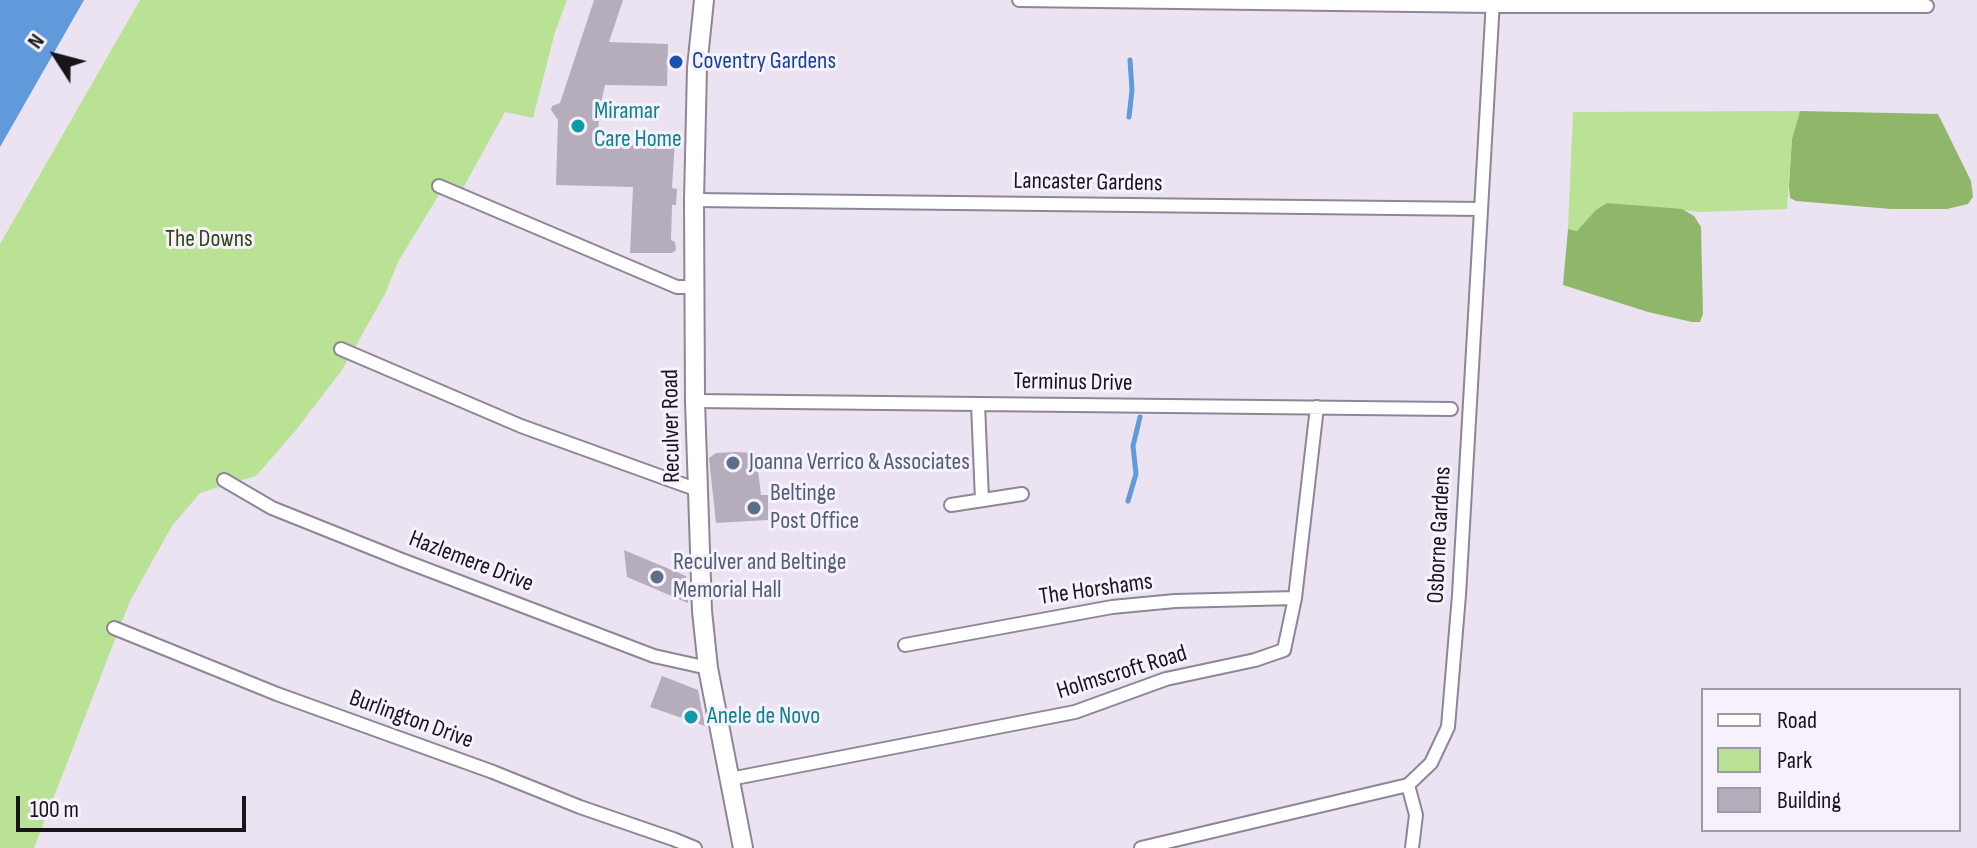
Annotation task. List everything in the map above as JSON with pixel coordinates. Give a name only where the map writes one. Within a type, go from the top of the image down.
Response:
[{"type":"street","name":"Reculver Road","points":[[704,0],[697,68],[694,200],[695,401],[702,611],[708,668],[743,848]]},
{"type":"street","points":[[1019,0],[1927,6]]},
{"type":"street","name":"Osborne Gardens","points":[[1408,785],[1431,763],[1448,727],[1460,579],[1493,3]]},
{"type":"street","points":[[439,186],[677,287],[694,287]]},
{"type":"street","name":"Lancaster Gardens","points":[[694,200],[1481,209]]},
{"type":"street","points":[[341,349],[521,426],[698,490]]},
{"type":"street","name":"Terminus Drive","points":[[695,401],[1451,409]]},
{"type":"street","points":[[978,404],[982,500]]},
{"type":"street","name":"Holmscroft Road","points":[[730,779],[1075,712],[1166,679],[1255,660],[1284,650],[1295,598],[1317,407]]},
{"type":"street","name":"Hazlemere Drive","points":[[224,480],[272,508],[402,560],[654,656],[708,668]]},
{"type":"street","points":[[951,505],[1022,494]]},
{"type":"street","name":"The Horshams","points":[[905,645],[1112,607],[1175,601],[1295,598]]},
{"type":"street","name":"Burlington Drive","points":[[114,628],[277,694],[695,848]]},
{"type":"street","points":[[1141,848],[1408,785],[1416,815],[1412,848]]},
{"type":"green space","name":"The Downs","points":[[140,0],[567,0],[555,32],[533,118],[505,112],[462,190],[446,183],[398,262],[385,294],[342,370],[256,476],[200,493],[172,526],[130,601],[34,848],[0,848],[0,244]]},
{"type":"green space","points":[[1800,111],[1792,139],[1787,209],[1701,212],[1607,203],[1577,231],[1568,229],[1573,112]]},
{"type":"green space","points":[[1800,111],[1938,114],[1971,181],[1973,197],[1968,204],[1947,209],[1891,209],[1796,201],[1790,198],[1789,187],[1792,139]]},
{"type":"green space","points":[[1607,203],[1682,209],[1694,216],[1701,227],[1703,314],[1700,322],[1648,312],[1563,285],[1568,229],[1577,231]]},
{"type":"water","points":[[0,0],[84,0],[0,147]]},
{"type":"building","name":"Miramar Care Home","points":[[594,0],[623,0],[609,42],[668,44],[667,86],[605,85],[599,112],[598,146],[653,145],[653,139],[675,139],[672,188],[677,189],[676,205],[672,205],[671,240],[675,242],[676,250],[672,253],[630,253],[633,187],[556,185],[558,120],[551,110],[552,106],[560,103]]},
{"type":"building","points":[[716,453],[756,453],[761,495],[768,495],[768,520],[716,523],[709,458]]},
{"type":"building","name":"Reculver and Beltinge Memorial Hall","points":[[624,550],[686,576],[688,603],[627,577]]},
{"type":"building","points":[[662,676],[698,690],[705,726],[650,707]]},
{"type":"waterway","points":[[1129,117],[1132,90],[1130,60]]},
{"type":"waterway","points":[[1128,501],[1136,474],[1133,446],[1140,417]]},
{"type":"place","name":"Coventry Gardens","points":[[676,62]]},
{"type":"place","name":"Miramar Care Home","points":[[578,126]]},
{"type":"place","name":"Joanna Verrico & Associates","points":[[733,463]]},
{"type":"place","name":"Beltinge Post Office","points":[[754,508]]},
{"type":"place","name":"Reculver and Beltinge Memorial Hall","points":[[657,577]]},
{"type":"place","name":"Anele de Novo","points":[[691,717]]}]
